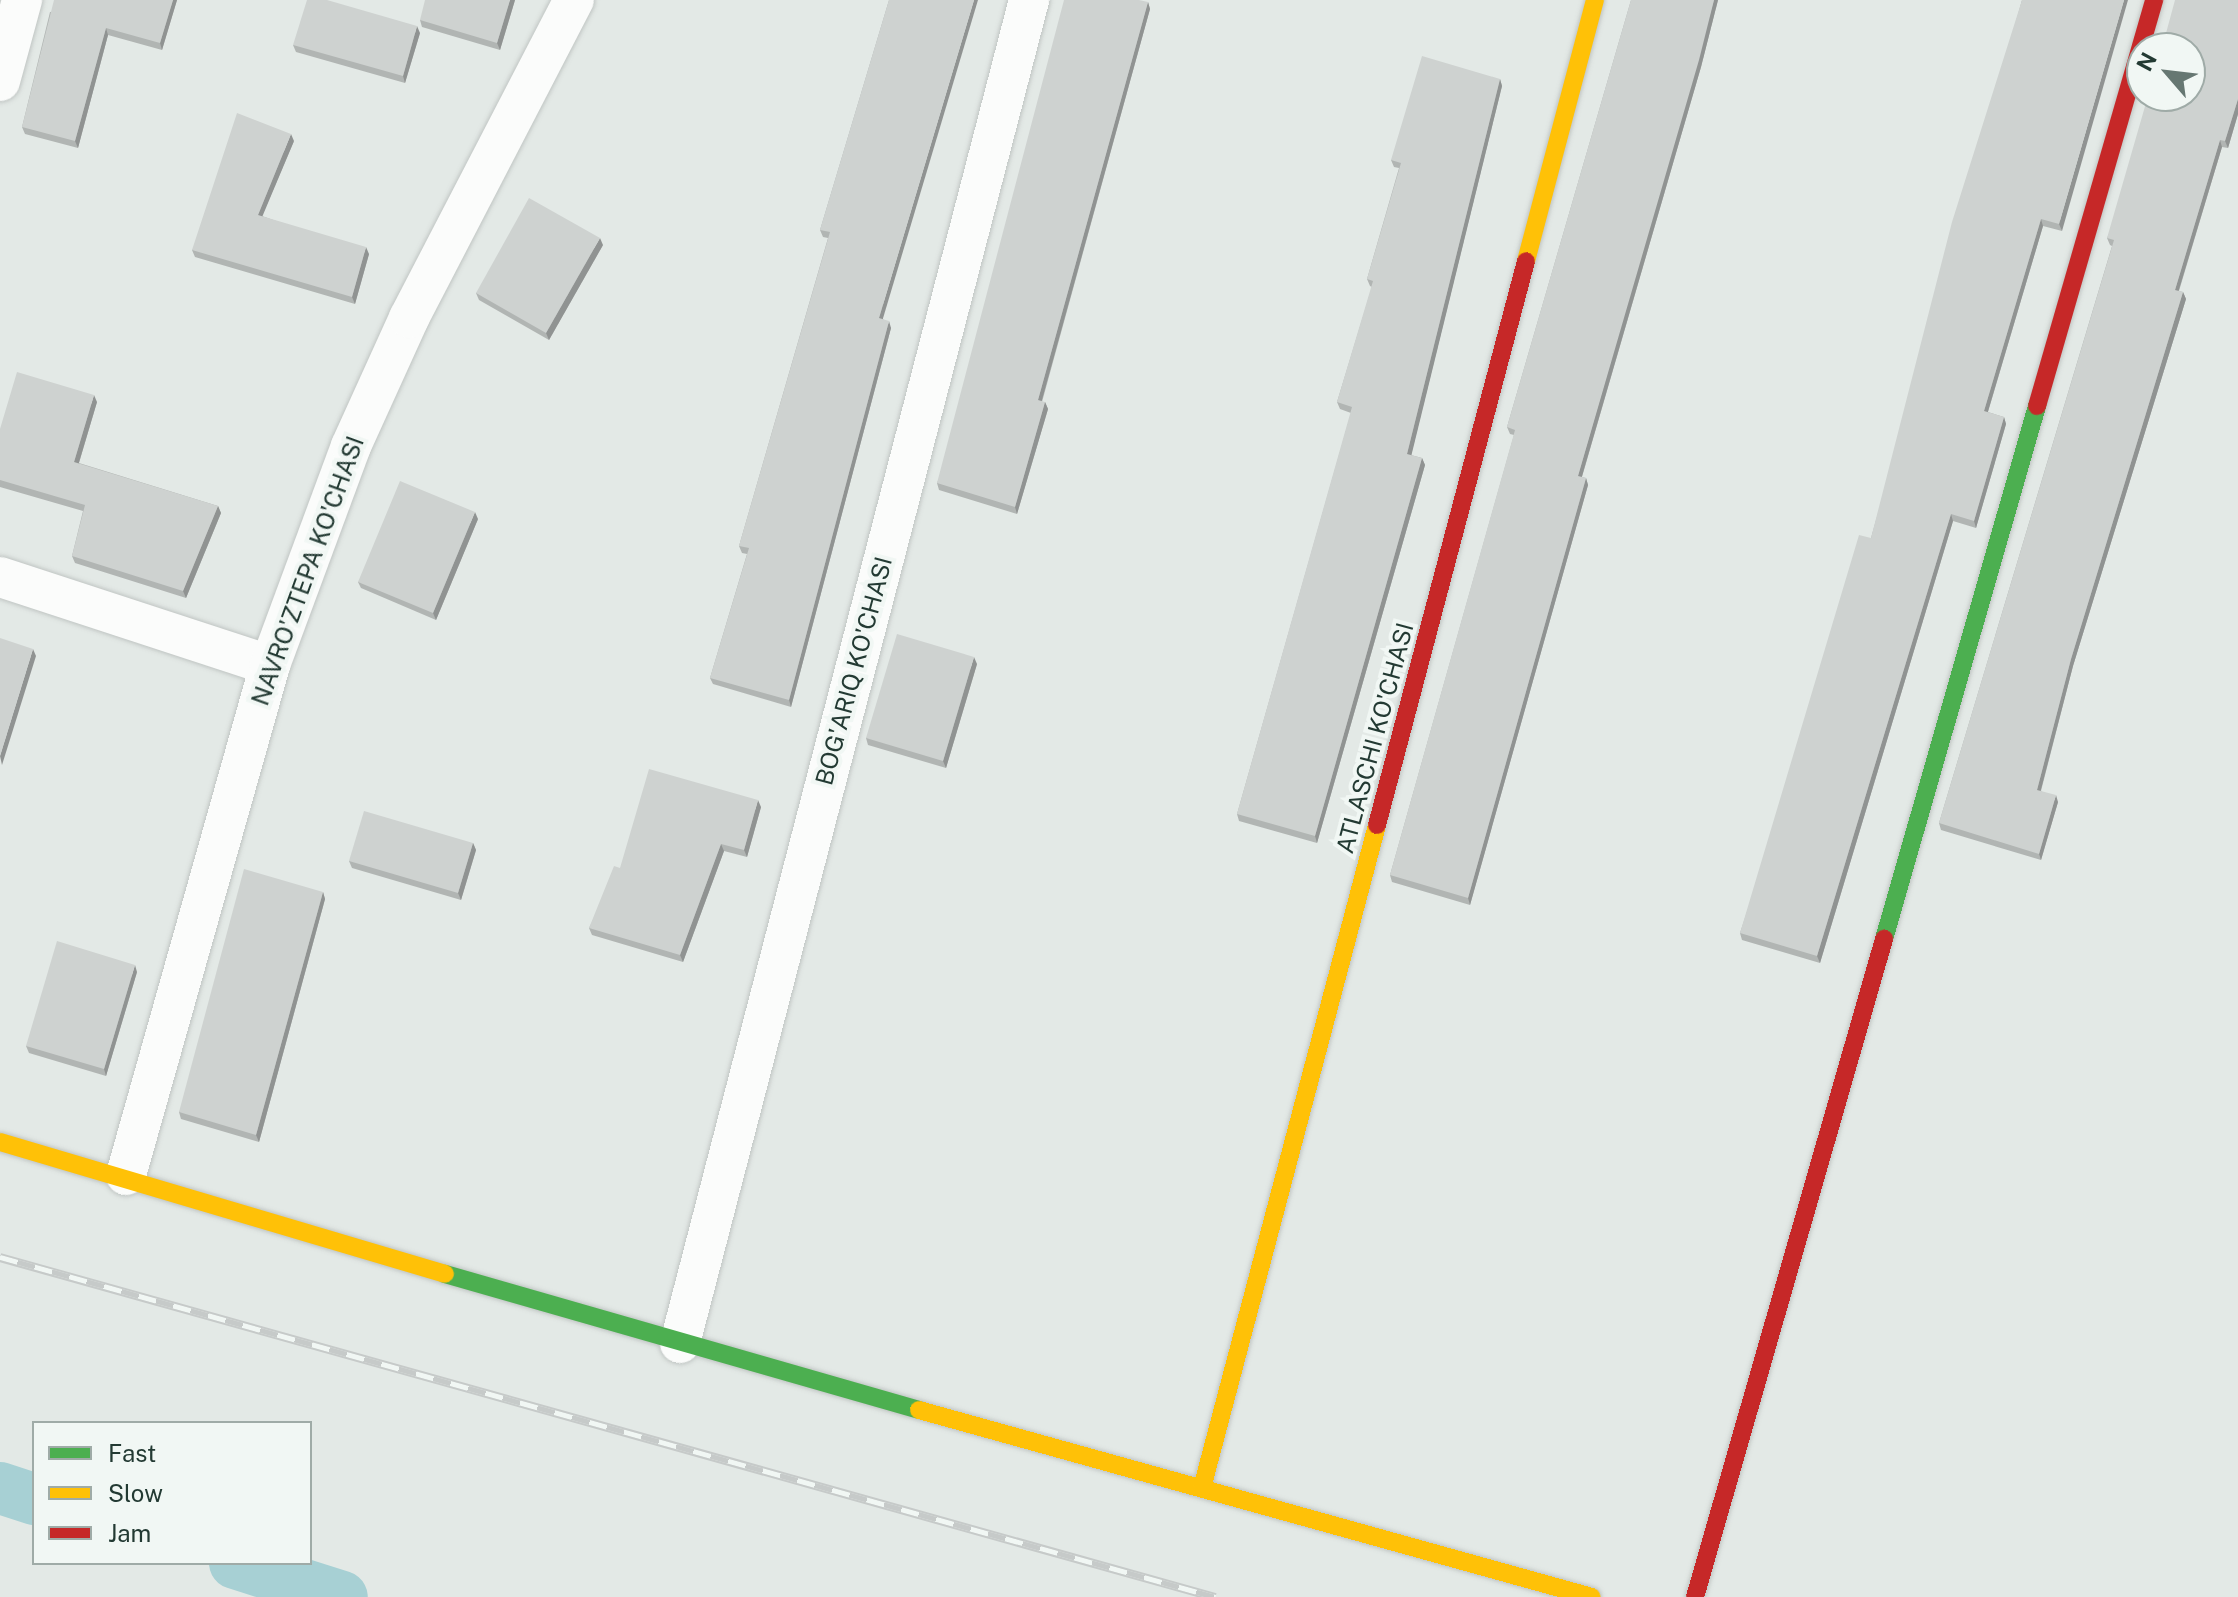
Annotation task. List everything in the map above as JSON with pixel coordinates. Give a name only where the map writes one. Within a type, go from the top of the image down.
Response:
[{"type":"street","points":[[0,81],[22,0]]},
{"type":"street","name":"NAVRO'ZTEPA KO'CHASI","points":[[126,1175],[270,665],[409,318],[574,0]]},
{"type":"street","name":"BOG'ARIQ KO'CHASI","points":[[680,1343],[1029,0]]},
{"type":"street","name":"ATLASCHI KO'CHASI","points":[[1202,1488],[1595,0]]},
{"type":"street","points":[[1695,1597],[2154,0]]},
{"type":"street","points":[[0,577],[270,665]]},
{"type":"street","points":[[0,1142],[126,1175],[680,1343],[1592,1597]]},
{"type":"building","points":[[54,0],[173,0],[160,43],[106,28],[75,141],[22,127]]},
{"type":"building","points":[[307,0],[327,0],[417,26],[403,76],[293,45]]},
{"type":"building","points":[[425,0],[510,0],[497,43],[420,20]]},
{"type":"building","points":[[889,0],[974,0],[879,318],[889,321],[789,700],[710,678],[749,548],[739,546],[830,232],[820,230]]},
{"type":"building","points":[[1064,0],[1148,2],[1038,400],[1045,402],[1015,507],[937,483]]},
{"type":"building","points":[[1631,0],[1714,0],[1578,476],[1586,478],[1468,898],[1390,875],[1515,430],[1507,427]]},
{"type":"building","points":[[2022,0],[2124,0],[2059,224],[2041,219],[1984,411],[2004,417],[1974,521],[1951,514],[1817,956],[1740,933],[1859,535],[1871,538],[1952,222]]},
{"type":"building","points":[[2175,0],[2238,0],[2238,99],[2225,141],[2220,140],[2175,290],[2183,292],[2071,659],[2037,790],[2056,795],[2039,854],[1939,823],[2114,240],[2107,238],[2143,112],[2206,112],[2206,32],[2166,32]]},
{"type":"building","points":[[1422,56],[1500,79],[1407,454],[1422,458],[1315,836],[1237,814],[1352,407],[1337,402],[1373,281],[1367,279],[1401,163],[1391,160]]},
{"type":"building","points":[[237,113],[291,134],[258,215],[366,247],[352,297],[192,250]]},
{"type":"building","points":[[529,198],[600,238],[546,333],[476,293]]},
{"type":"building","points":[[17,372],[94,395],[74,462],[218,506],[183,591],[72,556],[85,505],[0,480],[0,429]]},
{"type":"building","points":[[400,481],[475,512],[433,613],[358,582]]},
{"type":"building","points":[[897,634],[974,657],[943,761],[866,738]]},
{"type":"building","points":[[0,638],[33,649],[0,756]]},
{"type":"building","points":[[649,769],[758,800],[744,850],[721,844],[680,955],[589,928],[614,866],[620,868]]},
{"type":"building","points":[[364,811],[473,843],[458,893],[349,861]]},
{"type":"building","points":[[244,869],[323,892],[256,1135],[179,1112]]},
{"type":"building","points":[[57,941],[135,965],[104,1069],[26,1046]]},
{"type":"waterway","points":[[0,1488],[32,1498]]},
{"type":"waterway","points":[[241,1565],[342,1597]]},
{"type":"railway","points":[[0,1257],[1215,1597]]},
{"type":"traffic: fast","points":[[1884,939],[2037,406]]},
{"type":"traffic: fast","points":[[445,1274],[919,1410]]},
{"type":"traffic: slow","points":[[1526,261],[1595,0]]},
{"type":"traffic: slow","points":[[1202,1488],[1377,825]]},
{"type":"traffic: slow","points":[[0,1142],[445,1274]]},
{"type":"traffic: slow","points":[[919,1410],[1592,1597]]},
{"type":"traffic: jam","points":[[2037,406],[2154,0]]},
{"type":"traffic: jam","points":[[1377,825],[1526,261]]},
{"type":"traffic: jam","points":[[1695,1597],[1884,939]]}]
